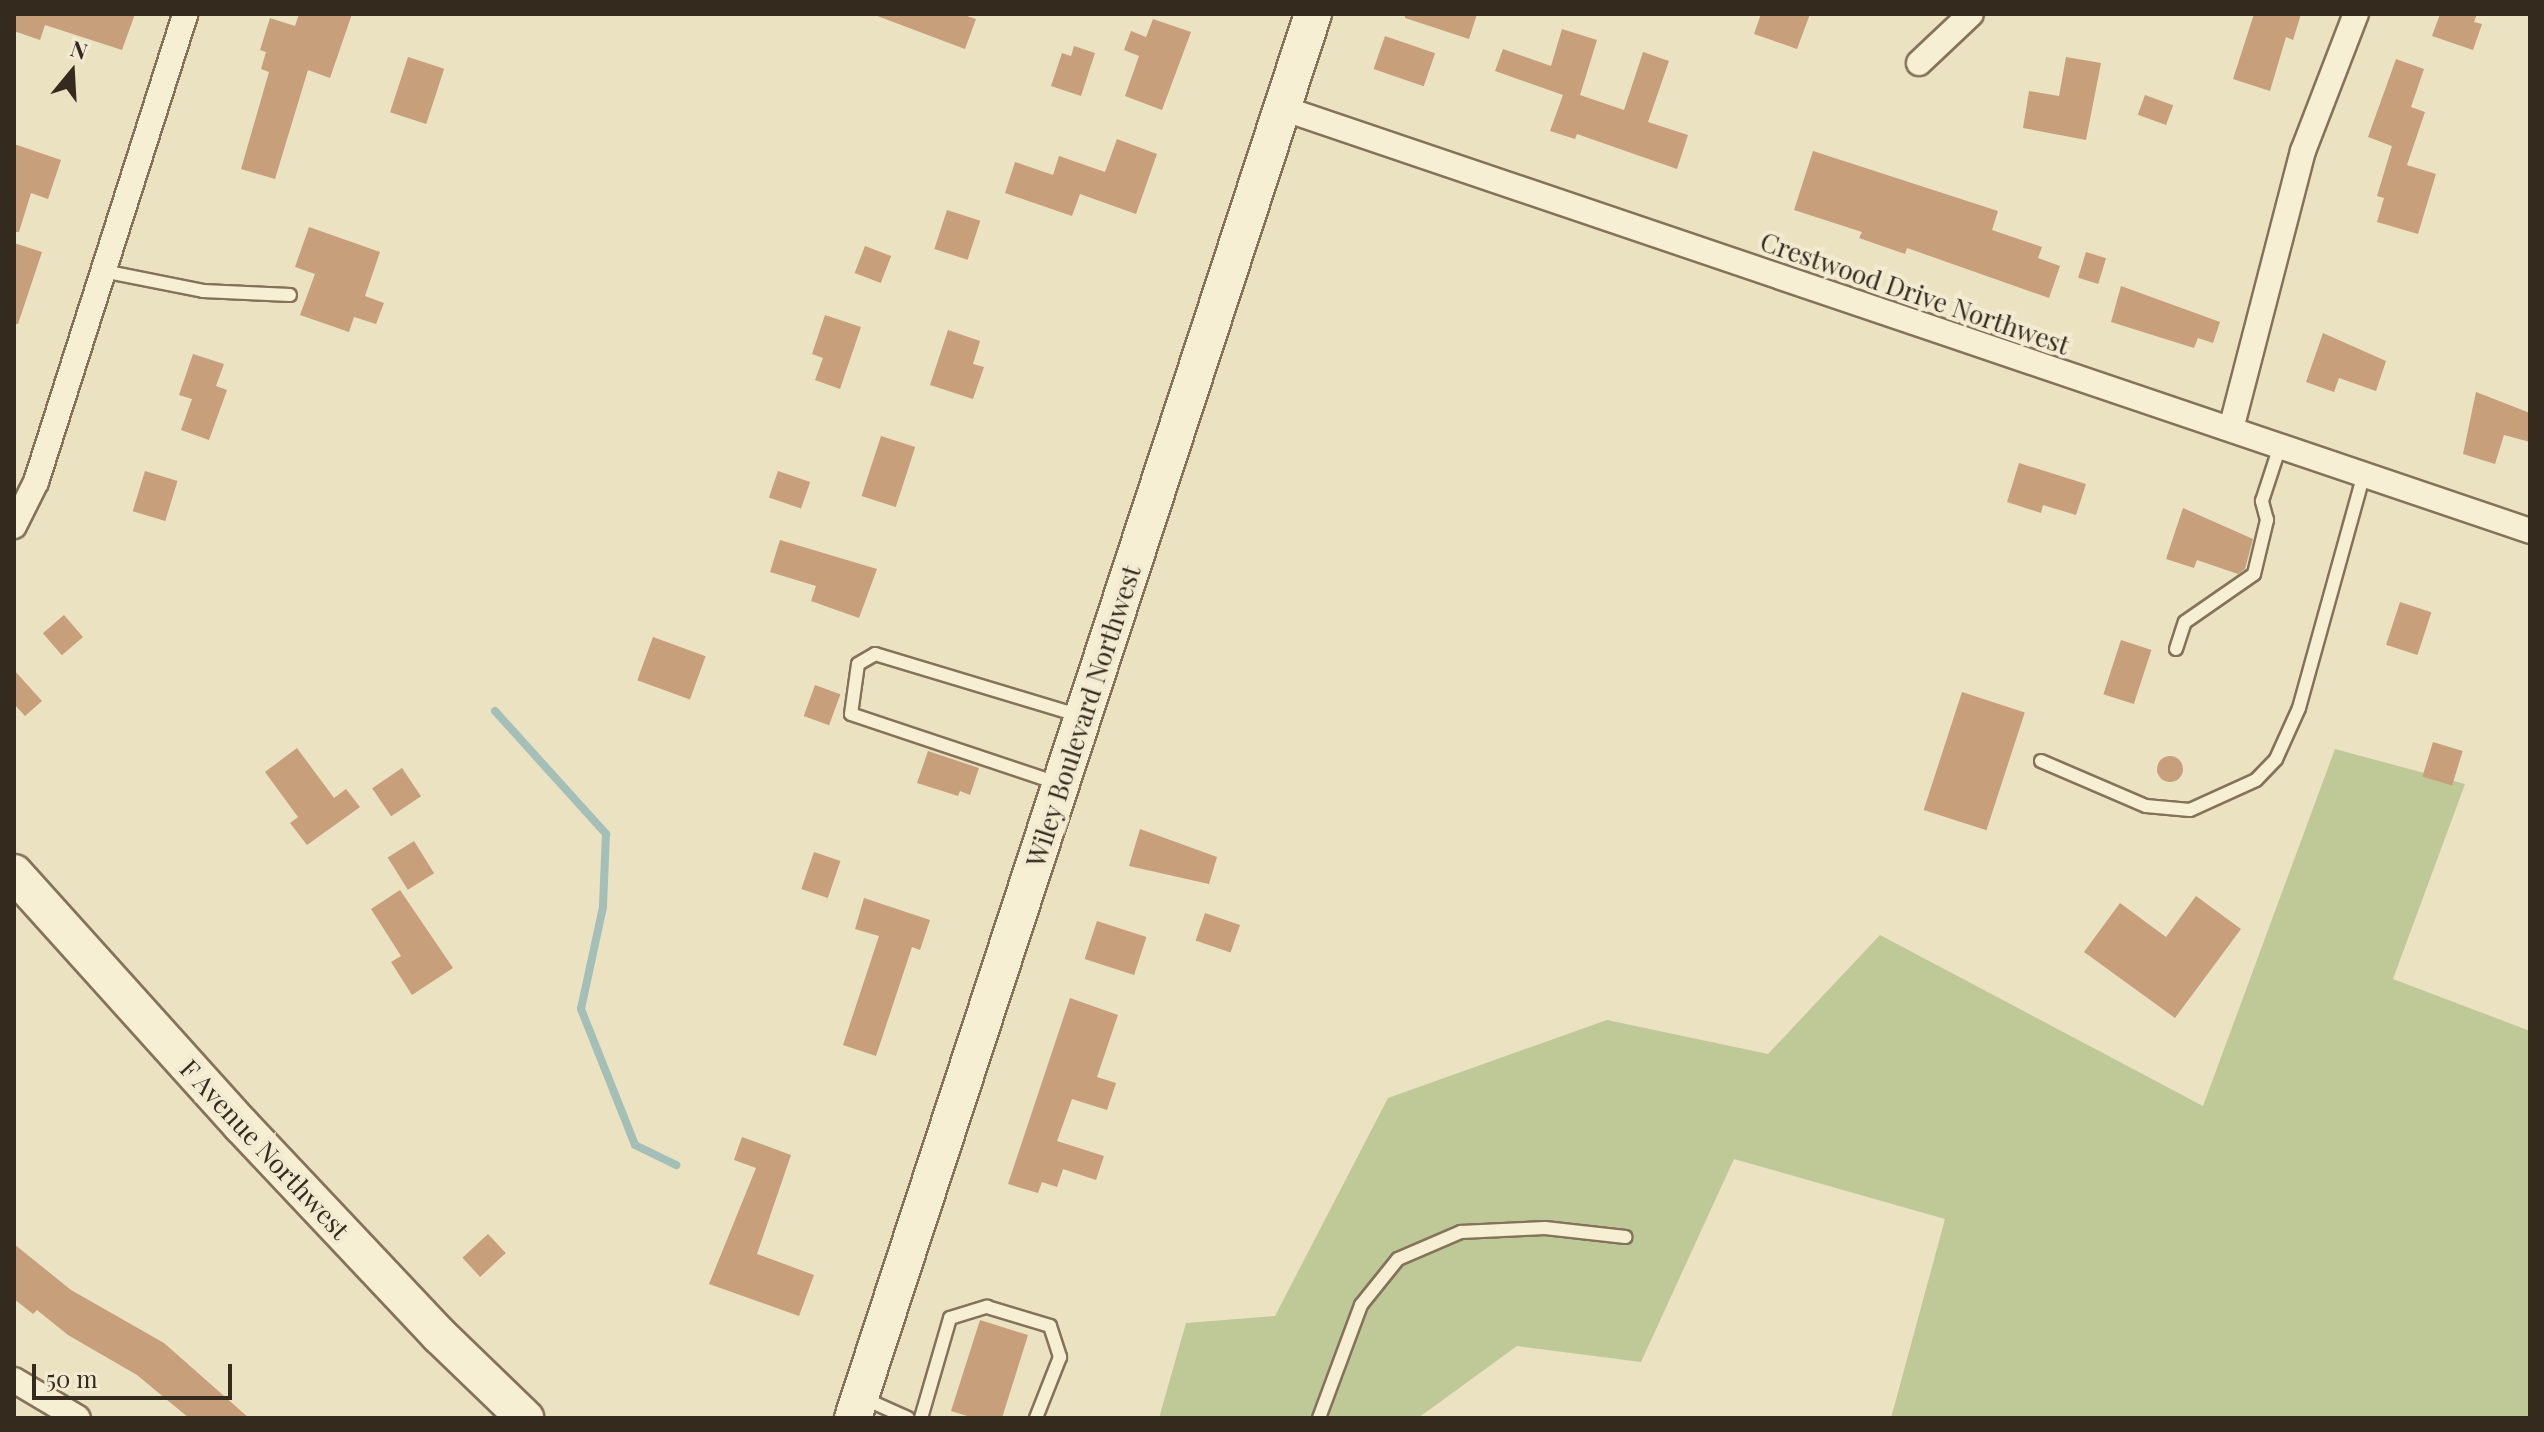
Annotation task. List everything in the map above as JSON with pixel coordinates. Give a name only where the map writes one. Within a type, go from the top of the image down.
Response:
[{"type":"street","points":[[14,526],[36,482],[185,14]]},
{"type":"street","name":"Wiley Boulevard Northwest","points":[[857,1407],[1313,14]]},
{"type":"street","points":[[1919,63],[1971,14]]},
{"type":"street","points":[[2231,429],[2303,151],[2356,14]]},
{"type":"street","name":"Crestwood Drive Northwest","points":[[1282,108],[2530,531]]},
{"type":"street","name":"F Avenue Northwest","points":[[14,873],[241,1125],[439,1335],[525,1418]]},
{"type":"street","points":[[14,1380],[78,1418]]},
{"type":"lane","points":[[103,271],[203,291],[290,295]]},
{"type":"lane","points":[[2176,649],[2185,622],[2254,574],[2267,520],[2262,501],[2280,446]]},
{"type":"lane","points":[[2041,761],[2146,806],[2190,810],[2256,780],[2276,759],[2299,708],[2364,474]]},
{"type":"lane","points":[[1061,784],[851,714],[858,664],[875,654],[1083,717]]},
{"type":"lane","points":[[1319,1418],[1361,1305],[1398,1259],[1461,1232],[1545,1228],[1625,1237]]},
{"type":"lane","points":[[921,1418],[950,1318],[987,1307],[1050,1326],[1060,1357],[1036,1418]]},
{"type":"lane","points":[[857,1407],[908,1418]]},
{"type":"green space","points":[[2335,749],[2465,784],[2393,979],[2530,1031],[2530,1418],[1891,1418],[1945,1219],[1734,1159],[1641,1362],[1517,1346],[1418,1418],[1159,1418],[1186,1323],[1275,1316],[1388,1098],[1607,1020],[1768,1054],[1880,935],[2203,1106]]},
{"type":"building","points":[[14,14],[135,14],[122,50],[45,25],[40,40],[14,31]]},
{"type":"building","points":[[299,14],[352,14],[330,78],[308,70],[275,179],[241,169],[269,72],[261,69],[266,52],[260,50],[270,18],[295,26]]},
{"type":"building","points":[[872,14],[961,14],[976,19],[965,49]]},
{"type":"building","points":[[1405,14],[1477,14],[1469,39],[1405,18]]},
{"type":"building","points":[[1761,14],[1810,14],[1797,49],[1754,34]]},
{"type":"building","points":[[2254,14],[2301,14],[2293,40],[2286,37],[2270,91],[2233,79]]},
{"type":"building","points":[[2440,14],[2477,14],[2474,22],[2482,24],[2473,50],[2432,36]]},
{"type":"building","points":[[1153,19],[1191,32],[1162,110],[1125,96],[1139,56],[1124,50],[1131,31],[1146,37]]},
{"type":"building","points":[[1562,29],[1597,40],[1580,95],[1624,110],[1643,52],[1669,61],[1648,122],[1688,135],[1677,169],[1577,134],[1575,139],[1550,131],[1563,95],[1495,71],[1503,49],[1551,66]]},
{"type":"building","points":[[1385,36],[1435,53],[1424,86],[1374,69]]},
{"type":"building","points":[[1074,46],[1095,53],[1081,96],[1051,86],[1062,53],[1071,56]]},
{"type":"building","points":[[408,57],[444,69],[426,124],[390,112]]},
{"type":"building","points":[[2066,57],[2101,63],[2086,140],[2023,128],[2029,91],[2059,96]]},
{"type":"building","points":[[2396,59],[2424,69],[2411,107],[2425,112],[2407,165],[2436,174],[2418,234],[2377,222],[2384,198],[2377,196],[2392,146],[2368,137]]},
{"type":"building","points":[[2145,95],[2173,105],[2166,125],[2138,115]]},
{"type":"building","points":[[1117,139],[1157,154],[1136,214],[1080,194],[1072,216],[1005,193],[1015,162],[1053,175],[1059,156],[1105,172]]},
{"type":"building","points":[[14,144],[61,160],[48,199],[31,193],[19,232],[14,232]]},
{"type":"building","points":[[1813,151],[1998,211],[1992,230],[2042,247],[2038,258],[2060,266],[2049,298],[1907,248],[1905,254],[1859,238],[1862,232],[1794,210]]},
{"type":"building","points":[[947,210],[980,221],[968,260],[934,249]]},
{"type":"building","points":[[309,227],[380,252],[365,296],[384,303],[376,324],[354,317],[349,332],[300,315],[315,274],[295,267]]},
{"type":"building","points":[[14,243],[42,252],[18,324],[14,324]]},
{"type":"building","points":[[865,246],[891,256],[881,283],[855,273]]},
{"type":"building","points":[[2086,252],[2106,258],[2098,284],[2078,278]]},
{"type":"building","points":[[2121,286],[2220,322],[2213,343],[2198,338],[2194,348],[2111,322]]},
{"type":"building","points":[[825,315],[861,327],[840,389],[815,380],[823,358],[812,354]]},
{"type":"building","points":[[948,330],[980,341],[973,364],[984,367],[973,399],[930,385]]},
{"type":"building","points":[[2323,333],[2386,361],[2376,391],[2339,378],[2334,392],[2306,382]]},
{"type":"building","points":[[193,354],[224,364],[216,386],[227,390],[209,440],[181,430],[192,399],[179,395]]},
{"type":"building","points":[[2476,392],[2530,413],[2530,442],[2504,435],[2495,464],[2463,454]]},
{"type":"building","points":[[881,436],[915,447],[896,507],[862,496]]},
{"type":"building","points":[[2019,463],[2086,484],[2076,515],[2043,505],[2041,513],[2007,502]]},
{"type":"building","points":[[145,471],[178,481],[165,521],[133,511]]},
{"type":"building","points":[[778,471],[810,482],[801,509],[769,497]]},
{"type":"building","points":[[2183,508],[2253,539],[2245,569],[2238,574],[2197,560],[2194,568],[2166,559]]},
{"type":"building","points":[[780,540],[877,569],[859,618],[811,601],[816,586],[770,572]]},
{"type":"building","points":[[2400,602],[2431,612],[2417,655],[2386,645]]},
{"type":"building","points":[[64,615],[83,637],[62,655],[43,633]]},
{"type":"building","points":[[653,637],[706,656],[690,699],[637,680]]},
{"type":"building","points":[[2121,640],[2151,650],[2134,704],[2103,694]]},
{"type":"building","points":[[14,670],[42,701],[25,716],[14,704]]},
{"type":"building","points":[[815,685],[840,694],[829,725],[804,716]]},
{"type":"building","points":[[1962,692],[2025,712],[1986,830],[1924,810]]},
{"type":"building","points":[[2433,742],[2463,751],[2452,785],[2422,776]]},
{"type":"building","points":[[297,748],[334,798],[346,789],[360,807],[307,845],[290,823],[298,817],[265,772]]},
{"type":"building","points":[[928,751],[979,768],[970,795],[960,791],[958,796],[917,783]]},
{"type":"building","points":[[2170,756],[2179,760],[2183,769],[2179,778],[2170,782],[2161,778],[2157,769],[2161,760]]},
{"type":"building","points":[[402,768],[421,796],[391,816],[372,788]]},
{"type":"building","points":[[1140,829],[1217,857],[1209,884],[1129,866]]},
{"type":"building","points":[[414,841],[434,873],[408,890],[388,857]]},
{"type":"building","points":[[814,852],[840,861],[828,898],[801,889]]},
{"type":"building","points":[[400,890],[453,968],[412,995],[391,962],[401,956],[371,909]]},
{"type":"building","points":[[2196,896],[2241,929],[2175,1018],[2084,952],[2120,903],[2166,937]]},
{"type":"building","points":[[864,898],[930,920],[920,950],[912,947],[876,1056],[843,1045],[879,936],[855,929]]},
{"type":"building","points":[[1205,913],[1240,925],[1231,952],[1196,940]]},
{"type":"building","points":[[1097,921],[1146,937],[1134,975],[1085,959]]},
{"type":"building","points":[[1070,998],[1118,1015],[1097,1077],[1116,1083],[1107,1110],[1072,1099],[1057,1141],[1104,1156],[1096,1180],[1063,1169],[1057,1187],[1042,1182],[1038,1193],[1008,1184]]},
{"type":"building","points":[[742,1137],[791,1155],[757,1254],[814,1275],[799,1316],[709,1284],[756,1168],[734,1160]]},
{"type":"building","points":[[488,1234],[506,1253],[480,1277],[462,1258]]},
{"type":"building","points":[[14,1244],[71,1290],[164,1343],[249,1418],[189,1418],[137,1375],[68,1335],[37,1310],[33,1314],[14,1299]]},
{"type":"building","points":[[980,1320],[1028,1335],[1002,1418],[974,1418],[951,1411]]},
{"type":"waterway","points":[[495,711],[606,834],[603,907],[581,1009],[635,1145],[676,1165]]}]
